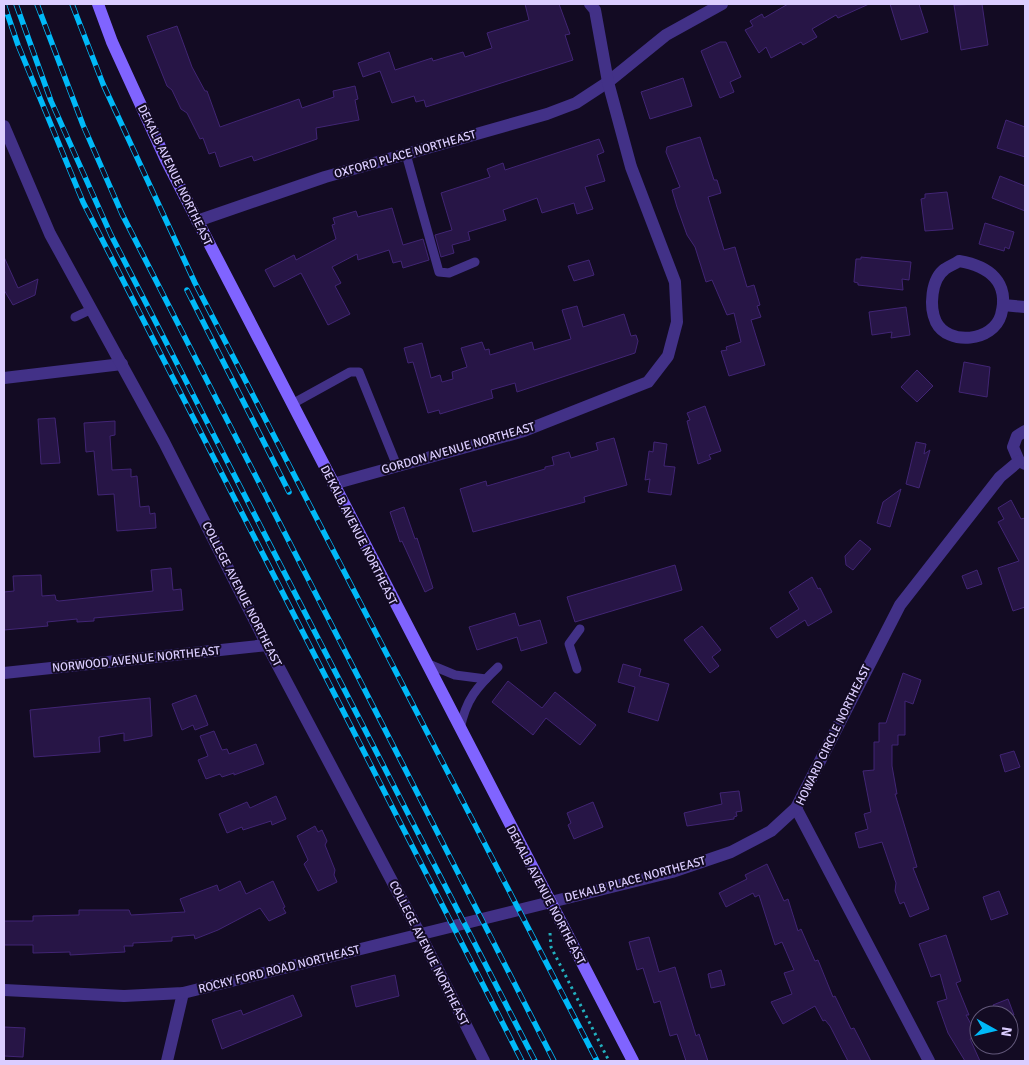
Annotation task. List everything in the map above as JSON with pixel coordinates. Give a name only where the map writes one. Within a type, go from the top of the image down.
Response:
[{"type":"main road","name":"DEKALB AVENUE NORTHEAST","points":[[98,4],[112,42],[166,160],[424,662],[633,1061]]},
{"type":"street","name":"GORDON AVENUE NORTHEAST","points":[[333,484],[524,431],[648,382],[668,356],[677,322],[675,282],[631,167],[608,82],[595,10],[590,4]]},
{"type":"street","name":"OXFORD PLACE NORTHEAST","points":[[197,221],[325,177],[547,114],[576,103],[608,82],[666,36],[722,4]]},
{"type":"street","name":"COLLEGE AVENUE NORTHEAST","points":[[4,126],[50,234],[164,442],[267,645],[420,934],[484,1061]]},
{"type":"street","points":[[959,261],[987,269],[1002,289],[1003,305],[1000,318],[990,332],[976,338],[968,337],[947,332],[936,323],[932,295],[936,282],[944,269],[959,261]]},
{"type":"street","points":[[1003,305],[1025,307]]},
{"type":"street","points":[[4,378],[122,364]]},
{"type":"street","name":"HOWARD CIRCLE NORTHEAST","points":[[929,1061],[796,808],[900,605],[1000,477],[1017,436],[1025,430]]},
{"type":"street","points":[[1013,447],[1022,462]]},
{"type":"street","name":"HOWARD CIRCLE NORTHEAST","points":[[1000,477],[1022,462]]},
{"type":"street","name":"NORWOOD AVENUE NORTHEAST","points":[[4,673],[267,645]]},
{"type":"street","name":"DEKALB PLACE NORTHEAST","points":[[550,902],[672,872],[731,852],[771,830],[796,808]]},
{"type":"street","name":"ROCKY FORD ROAD NORTHEAST","points":[[4,990],[124,996],[183,992],[550,902]]},
{"type":"street","points":[[167,1061],[183,992]]},
{"type":"lane","points":[[406,154],[439,272],[449,273],[475,262]]},
{"type":"lane","points":[[75,318],[90,310]]},
{"type":"lane","points":[[292,404],[350,372],[359,372],[397,466]]},
{"type":"lane","points":[[577,669],[569,644],[580,629]]},
{"type":"lane","points":[[424,662],[455,675],[486,679]]},
{"type":"lane","points":[[460,729],[464,710],[472,693],[498,666]]},
{"type":"path","points":[[551,947],[608,1061]]},
{"type":"building","points":[[525,4],[559,4],[570,34],[565,35],[573,60],[426,107],[424,100],[416,102],[414,96],[392,103],[380,71],[363,77],[358,63],[389,52],[395,70],[432,58],[433,61],[463,52],[465,57],[492,48],[487,33],[529,20]]},
{"type":"building","points":[[788,4],[869,4],[838,18],[836,15],[812,29],[817,37],[803,45],[801,42],[771,58],[766,47],[759,53],[745,30],[753,26],[750,21],[762,14],[764,18]]},
{"type":"building","points":[[890,4],[919,4],[928,32],[901,40]]},
{"type":"building","points":[[982,4],[988,45],[961,50],[954,5]]},
{"type":"building","points":[[177,26],[192,67],[205,91],[207,91],[220,127],[299,99],[302,108],[334,97],[333,91],[355,86],[358,99],[355,100],[359,120],[316,128],[317,139],[254,161],[252,156],[220,167],[215,152],[209,154],[203,138],[200,139],[187,113],[181,109],[172,90],[167,86],[147,36]]},
{"type":"building","points":[[720,42],[726,42],[741,77],[730,82],[734,92],[720,98],[701,51]]},
{"type":"building","points":[[683,78],[692,106],[650,119],[641,92]]},
{"type":"building","points":[[1006,120],[1025,127],[1025,157],[997,148]]},
{"type":"building","points":[[700,137],[714,180],[717,180],[721,193],[708,197],[724,250],[735,247],[747,287],[754,285],[760,305],[757,306],[761,317],[751,320],[765,365],[729,376],[721,351],[727,350],[726,347],[741,342],[734,313],[727,315],[712,280],[706,282],[695,247],[687,235],[677,207],[672,190],[680,187],[666,152],[667,147]]},
{"type":"building","points":[[599,139],[604,152],[597,155],[605,181],[585,187],[593,209],[577,214],[574,203],[542,213],[537,198],[503,210],[506,220],[468,232],[470,240],[452,245],[454,253],[441,257],[435,235],[452,230],[441,193],[490,177],[487,169],[503,163],[505,170]]},
{"type":"building","points":[[1000,176],[1025,186],[1025,211],[992,198]]},
{"type":"building","points":[[947,192],[953,229],[925,231],[921,199],[925,198],[925,194]]},
{"type":"building","points":[[392,208],[403,245],[423,239],[429,260],[403,268],[401,261],[393,263],[389,250],[358,260],[357,254],[332,267],[341,283],[335,286],[350,314],[328,325],[301,273],[274,287],[265,270],[294,255],[296,260],[336,239],[332,225],[335,224],[333,218],[356,211],[358,217]]},
{"type":"building","points":[[985,223],[1014,232],[1009,249],[1005,247],[1004,251],[979,244]]},
{"type":"building","points":[[4,257],[18,288],[38,279],[35,295],[13,305],[4,290]]},
{"type":"building","points":[[861,257],[911,262],[909,280],[902,279],[903,290],[858,285],[858,283],[854,282],[856,259],[861,259]]},
{"type":"building","points":[[589,260],[594,275],[574,281],[568,266]]},
{"type":"building","points":[[577,306],[583,327],[624,314],[631,336],[636,335],[638,341],[635,353],[517,392],[515,383],[491,390],[493,398],[440,414],[439,410],[428,413],[413,362],[408,363],[404,348],[422,343],[431,378],[440,375],[442,382],[453,379],[452,372],[467,367],[461,348],[482,342],[485,350],[489,349],[490,355],[532,342],[534,350],[571,339],[562,310]]},
{"type":"building","points":[[906,307],[910,335],[891,338],[892,332],[872,335],[869,312]]},
{"type":"building","points":[[964,362],[990,367],[987,397],[959,392]]},
{"type":"building","points":[[917,370],[933,386],[917,402],[901,387]]},
{"type":"building","points":[[705,406],[721,451],[709,455],[711,459],[698,464],[687,421],[690,420],[687,413]]},
{"type":"building","points":[[55,418],[60,463],[41,464],[38,419]]},
{"type":"building","points":[[115,421],[115,435],[110,436],[112,470],[131,469],[131,477],[137,476],[140,507],[149,506],[150,514],[155,513],[156,528],[117,531],[114,494],[98,495],[94,451],[86,452],[84,423]]},
{"type":"building","points":[[614,438],[627,485],[584,497],[585,502],[473,532],[460,489],[486,481],[487,486],[545,469],[545,467],[554,465],[552,457],[569,452],[571,458],[598,450],[596,443]]},
{"type":"building","points":[[654,442],[667,444],[664,466],[675,467],[671,495],[648,492],[650,479],[645,480],[649,451],[653,452]]},
{"type":"building","points":[[916,442],[926,444],[924,454],[930,450],[919,488],[906,484]]},
{"type":"building","points":[[901,489],[890,527],[877,523],[883,502]]},
{"type":"building","points":[[1011,500],[1021,519],[1025,518],[1025,607],[1013,611],[998,568],[1019,561],[998,522],[1004,519],[998,508]]},
{"type":"building","points":[[404,507],[415,539],[417,538],[433,588],[425,592],[402,541],[400,542],[390,512]]},
{"type":"building","points":[[860,540],[871,549],[853,570],[846,565],[845,556]]},
{"type":"building","points":[[675,565],[682,590],[575,622],[567,597]]},
{"type":"building","points":[[171,568],[173,590],[181,589],[183,610],[94,618],[94,621],[77,622],[77,619],[47,622],[48,626],[4,630],[4,592],[14,591],[13,576],[41,575],[42,596],[55,595],[56,600],[59,601],[153,591],[151,570]]},
{"type":"building","points":[[977,570],[982,584],[967,589],[962,576]]},
{"type":"building","points":[[812,577],[832,612],[808,626],[805,620],[777,638],[770,628],[799,609],[789,592]]},
{"type":"building","points":[[515,613],[519,626],[540,620],[547,643],[521,651],[517,637],[477,650],[469,627]]},
{"type":"building","points":[[702,626],[721,650],[712,657],[719,666],[710,673],[684,640]]},
{"type":"building","points":[[623,664],[641,669],[639,676],[669,684],[658,721],[628,712],[635,687],[618,682]]},
{"type":"building","points":[[903,673],[921,680],[913,704],[905,701],[905,735],[898,735],[898,745],[892,745],[892,766],[897,794],[895,794],[917,867],[913,868],[929,909],[910,917],[904,902],[900,904],[895,891],[896,883],[882,842],[859,848],[855,833],[868,829],[864,814],[871,812],[863,771],[874,770],[874,742],[879,742],[879,723],[886,723]]},
{"type":"building","points":[[508,681],[542,708],[555,692],[596,725],[580,745],[546,718],[533,735],[492,702]]},
{"type":"building","points":[[196,695],[208,725],[195,730],[193,725],[182,730],[172,704]]},
{"type":"building","points":[[150,698],[152,736],[124,741],[124,733],[99,737],[100,752],[34,757],[30,710]]},
{"type":"building","points":[[214,731],[222,750],[227,749],[229,754],[256,744],[264,764],[234,775],[234,773],[222,777],[220,774],[206,779],[198,760],[208,756],[200,736]]},
{"type":"building","points":[[1014,751],[1020,767],[1005,772],[1000,755]]},
{"type":"building","points":[[739,791],[742,811],[736,812],[737,816],[734,819],[687,826],[684,813],[722,804],[720,793]]},
{"type":"building","points":[[276,796],[286,819],[272,825],[271,821],[243,830],[242,827],[227,833],[219,814],[247,802],[250,808]]},
{"type":"building","points":[[593,802],[603,827],[574,839],[568,825],[571,823],[567,813]]},
{"type":"building","points":[[315,826],[318,832],[322,830],[327,841],[325,845],[335,870],[334,875],[337,882],[318,891],[304,864],[308,860],[297,836]]},
{"type":"building","points":[[767,864],[784,901],[788,899],[798,931],[801,929],[815,961],[818,960],[833,997],[835,996],[851,1029],[854,1028],[871,1061],[848,1061],[830,1026],[825,1020],[823,1021],[815,1006],[783,1024],[771,1002],[792,994],[784,973],[794,970],[782,942],[775,945],[759,895],[755,897],[753,893],[726,907],[719,893],[747,879],[745,875]]},
{"type":"building","points":[[240,881],[246,894],[273,881],[286,913],[269,921],[260,908],[218,930],[195,939],[194,935],[172,937],[172,941],[133,943],[133,946],[124,946],[125,952],[70,955],[70,952],[33,953],[33,945],[4,945],[4,921],[33,921],[33,916],[79,915],[79,910],[129,910],[131,915],[185,912],[180,899],[217,885],[219,891]]},
{"type":"building","points":[[999,891],[1008,914],[991,920],[983,897]]},
{"type":"building","points":[[946,935],[961,981],[956,983],[969,1015],[966,1015],[969,1020],[969,1055],[977,1055],[980,1061],[965,1061],[948,1033],[937,1002],[947,999],[940,974],[931,977],[919,944]]},
{"type":"building","points":[[649,937],[659,972],[675,967],[696,1036],[699,1034],[708,1061],[686,1061],[677,1034],[670,1036],[660,1001],[654,1003],[643,968],[637,970],[629,942]]},
{"type":"building","points":[[721,970],[725,985],[711,988],[708,974]]},
{"type":"building","points":[[395,975],[399,996],[356,1007],[351,986]]},
{"type":"building","points":[[293,995],[302,1016],[222,1049],[212,1020],[241,1010],[243,1015]]},
{"type":"building","points":[[1008,999],[1010,1005],[993,1005]]},
{"type":"building","points":[[4,1027],[25,1028],[23,1057],[4,1056]]},
{"type":"railway","points":[[4,4],[18,45],[83,202],[522,1061]]},
{"type":"railway","points":[[16,4],[51,101],[111,235],[535,1061]]},
{"type":"railway","points":[[37,4],[83,125],[122,214],[554,1061]]},
{"type":"railway","points":[[72,4],[103,84],[195,283],[597,1061]]},
{"type":"railway","points":[[187,290],[289,492]]}]
